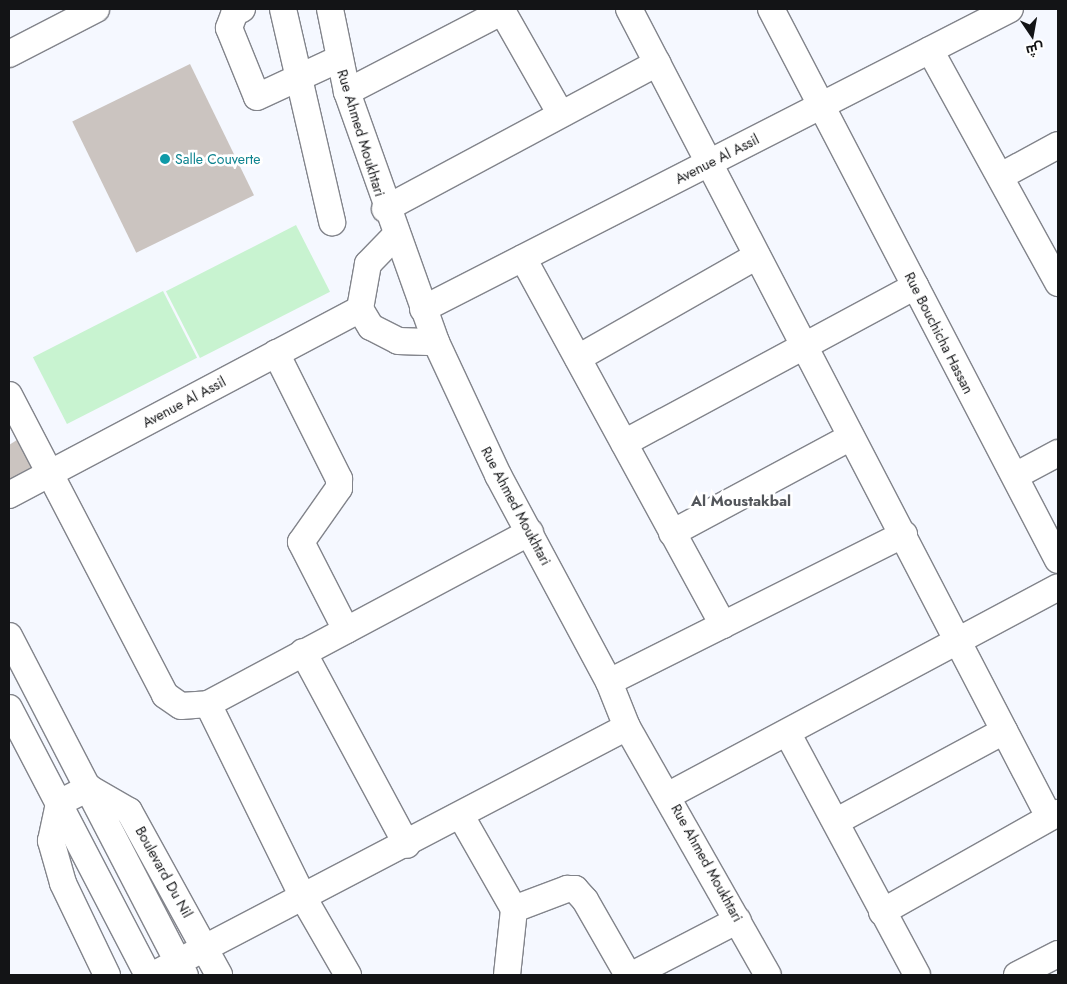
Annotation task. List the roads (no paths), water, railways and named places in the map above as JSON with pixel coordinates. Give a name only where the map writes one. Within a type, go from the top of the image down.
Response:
[{"type":"street","points":[[9,54],[96,9]]},
{"type":"street","points":[[242,9],[234,12],[229,28],[257,97],[339,59]]},
{"type":"street","points":[[283,9],[301,76],[332,222]]},
{"type":"street","name":"Rue Ahmed Moukhtari","points":[[330,9],[347,92],[385,209],[436,342],[530,532],[609,682],[627,727],[669,794],[768,975]]},
{"type":"street","points":[[629,9],[712,162],[757,256],[807,346],[851,437],[904,534],[1004,731],[1054,815],[882,912]]},
{"type":"street","name":"Rue Bouchicha Hassan","points":[[771,9],[1058,560]]},
{"type":"street","name":"Avenue Al Assil","points":[[423,309],[930,50],[980,16],[1010,9]]},
{"type":"street","points":[[347,92],[502,10],[560,113]]},
{"type":"street","points":[[930,50],[1001,176],[1058,283]]},
{"type":"street","points":[[385,209],[560,113],[657,63]]},
{"type":"street","points":[[1001,176],[1058,145]]},
{"type":"street","points":[[395,236],[368,264],[360,309],[371,327],[398,341],[436,342]]},
{"type":"street","points":[[578,358],[757,256]]},
{"type":"street","points":[[523,258],[723,625]]},
{"type":"street","points":[[624,443],[807,346],[915,286]]},
{"type":"street","name":"Avenue Al Assil","points":[[9,495],[360,309]]},
{"type":"street","points":[[276,353],[339,479],[338,488],[300,542],[346,630]]},
{"type":"street","points":[[9,395],[165,695],[181,706],[208,704],[530,532]]},
{"type":"street","points":[[672,533],[851,437]]},
{"type":"street","points":[[1014,476],[1058,453]]},
{"type":"street","points":[[609,682],[904,534]]},
{"type":"street","points":[[669,794],[788,734],[1058,587]]},
{"type":"street","name":"Boulevard Du Nil","points":[[9,636],[181,969]]},
{"type":"street","points":[[303,652],[407,845]]},
{"type":"street","points":[[208,704],[302,897],[348,975]]},
{"type":"street","points":[[9,708],[148,975]]},
{"type":"street","points":[[153,975],[181,969],[206,949],[302,897],[407,845],[627,727]]},
{"type":"street","points":[[837,821],[1004,731]]},
{"type":"street","points":[[788,734],[837,821],[882,912],[917,975]]},
{"type":"street","points":[[60,803],[89,788]]},
{"type":"street","name":"Boulevard Du Nil","points":[[89,788],[129,811],[219,975]]},
{"type":"street","points":[[60,803],[52,841],[54,859],[107,975]]},
{"type":"street","points":[[461,816],[514,909],[508,975]]},
{"type":"street","points":[[514,909],[575,889],[630,975],[738,920]]},
{"type":"street","points":[[1017,975],[1058,954]]},
{"type":"place","name":"Salle Couverte","points":[[165,159]]},
{"type":"district","name":"Al Moustakbal","points":[[741,502]]}]
